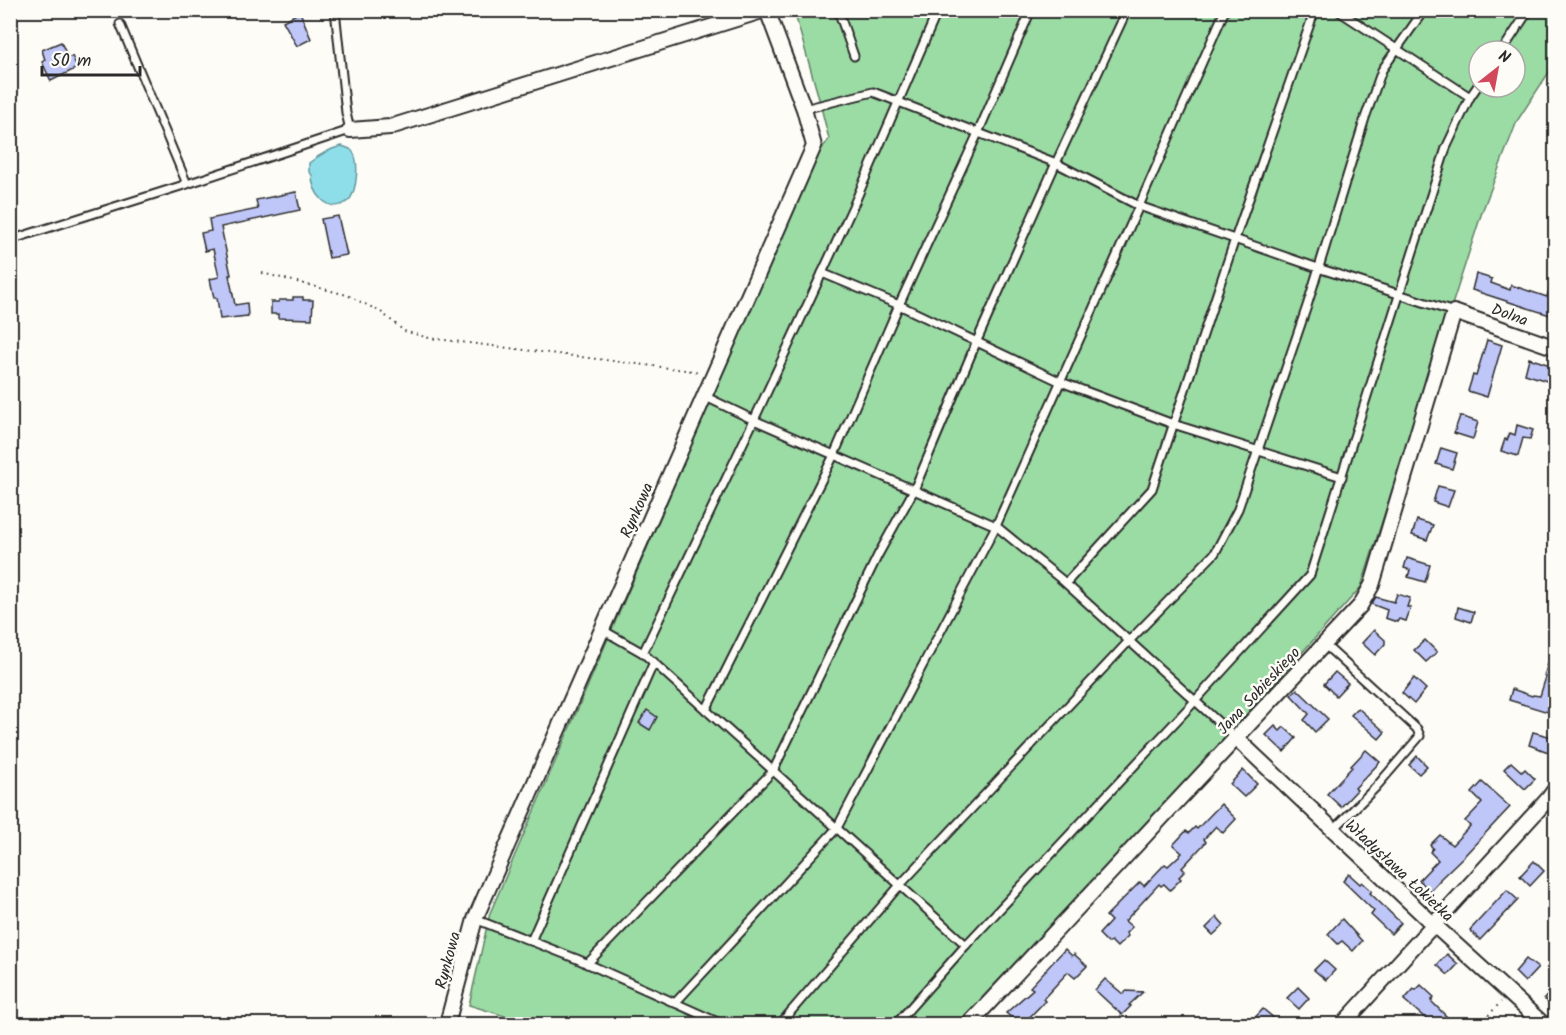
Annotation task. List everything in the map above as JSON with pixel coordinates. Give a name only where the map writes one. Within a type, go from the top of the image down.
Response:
[{"type":"street","name":"Rynkowa","points":[[350,130],[390,127],[766,10],[804,109],[814,146],[475,919],[447,1024]]},
{"type":"street","name":"Dolna","points":[[1454,312],[1556,348]]},
{"type":"street","name":"Jana Sobieskiego","points":[[969,1024],[1360,606],[1372,585],[1454,312]]},
{"type":"street","name":"Władysława Łokietka","points":[[1236,738],[1433,924],[1543,1024]]},
{"type":"street","points":[[1343,1024],[1556,788]]},
{"type":"lane","points":[[10,240],[350,130],[346,113],[335,10]]},
{"type":"lane","points":[[838,10],[854,56]]},
{"type":"lane","points":[[643,653],[855,202],[938,10]]},
{"type":"lane","points":[[706,710],[834,455],[1031,10]]},
{"type":"lane","points":[[587,964],[773,771],[878,555],[914,490],[976,343],[1126,10]]},
{"type":"lane","points":[[675,1003],[837,828],[996,526],[1225,10]]},
{"type":"lane","points":[[1066,583],[1152,489],[1235,239],[1312,18],[1317,10]]},
{"type":"lane","points":[[1337,10],[1467,95]]},
{"type":"lane","points":[[780,1024],[900,885],[1129,640],[1215,553],[1238,509],[1307,306],[1382,70],[1424,10]]},
{"type":"lane","points":[[1510,39],[1529,10]]},
{"type":"lane","points":[[120,24],[187,184]]},
{"type":"lane","points":[[804,109],[873,92],[1056,163],[1139,206],[1454,312]]},
{"type":"lane","points":[[896,1024],[966,945],[1310,575],[1446,148],[1469,99]]},
{"type":"lane","points":[[822,273],[899,305],[1061,382],[1173,424],[1342,477]]},
{"type":"lane","points":[[704,396],[996,526],[1066,583],[1236,738]]},
{"type":"lane","points":[[601,629],[643,653],[654,662],[966,945]]},
{"type":"lane","points":[[1324,644],[1416,729],[1420,736],[1333,830]]},
{"type":"lane","points":[[531,941],[654,662]]},
{"type":"lane","points":[[475,919],[587,964],[722,1024]]},
{"type":"path","points":[[262,273],[346,295],[381,312],[404,331],[429,338],[698,370],[713,377]]},
{"type":"path","points":[[1480,1024],[1508,993]]},
{"type":"green space","points":[[794,11],[1555,11],[1555,63],[1517,121],[1482,212],[1361,587],[968,1024],[531,1024],[469,1005],[490,913],[749,311],[820,151],[829,139]]},
{"type":"water","points":[[342,146],[350,149],[356,160],[355,184],[348,201],[334,206],[322,200],[318,195],[309,172],[309,163],[324,153]]},
{"type":"building","points":[[300,12],[311,39],[297,46],[283,21]]},
{"type":"building","points":[[61,42],[68,58],[72,56],[77,68],[51,81],[42,62],[45,60],[42,50]]},
{"type":"building","points":[[296,192],[300,210],[221,227],[235,305],[247,303],[248,316],[220,319],[217,298],[214,298],[210,279],[219,277],[213,249],[205,251],[201,233],[211,231],[209,219],[258,209],[256,200]]},
{"type":"building","points":[[338,216],[347,255],[329,258],[321,219]]},
{"type":"building","points":[[1476,274],[1492,279],[1491,283],[1510,290],[1511,285],[1547,297],[1553,276],[1556,276],[1556,317],[1472,290]]},
{"type":"building","points":[[293,297],[313,300],[312,319],[278,318],[278,314],[271,314],[271,302],[293,300]]},
{"type":"building","points":[[1487,340],[1502,345],[1487,397],[1468,391],[1473,375],[1476,376]]},
{"type":"building","points":[[1529,358],[1556,367],[1556,384],[1525,374]]},
{"type":"building","points":[[1460,416],[1478,422],[1473,439],[1454,433]]},
{"type":"building","points":[[1517,425],[1533,430],[1530,439],[1523,438],[1518,456],[1501,451],[1510,433],[1515,435]]},
{"type":"building","points":[[1441,448],[1457,453],[1452,469],[1436,464]]},
{"type":"building","points":[[1438,486],[1454,490],[1448,507],[1433,502]]},
{"type":"building","points":[[1417,520],[1433,525],[1427,540],[1412,535]]},
{"type":"building","points":[[1407,558],[1430,565],[1425,582],[1408,577],[1410,570],[1404,568]]},
{"type":"building","points":[[1397,594],[1410,598],[1407,607],[1411,607],[1406,621],[1399,619],[1397,622],[1385,618],[1387,610],[1371,604],[1376,597],[1394,602]]},
{"type":"building","points":[[1458,607],[1474,612],[1471,622],[1456,617]]},
{"type":"building","points":[[1374,630],[1385,640],[1385,644],[1375,655],[1362,643]]},
{"type":"building","points":[[1425,640],[1437,652],[1426,662],[1414,650]]},
{"type":"building","points":[[1553,647],[1556,647],[1556,713],[1509,700],[1512,689],[1532,696],[1540,696]]},
{"type":"building","points":[[1335,672],[1348,683],[1336,696],[1324,684]]},
{"type":"building","points":[[1414,678],[1426,689],[1414,704],[1402,693]]},
{"type":"building","points":[[1297,689],[1328,719],[1315,732],[1304,720],[1309,714],[1291,695]]},
{"type":"building","points":[[1358,708],[1385,732],[1379,739],[1351,715]]},
{"type":"building","points":[[647,710],[657,717],[650,730],[639,723]]},
{"type":"building","points":[[1275,726],[1280,731],[1284,727],[1296,738],[1284,752],[1266,735]]},
{"type":"building","points":[[1533,732],[1556,738],[1551,753],[1529,745]]},
{"type":"building","points":[[1366,750],[1380,762],[1355,788],[1357,790],[1341,807],[1327,794]]},
{"type":"building","points":[[1417,756],[1427,766],[1419,774],[1409,765]]},
{"type":"building","points":[[1511,762],[1522,772],[1525,769],[1535,779],[1525,789],[1504,769]]},
{"type":"building","points":[[1243,770],[1257,784],[1244,797],[1230,784]]},
{"type":"building","points":[[1482,782],[1510,807],[1430,891],[1419,880],[1438,860],[1430,852],[1433,848],[1430,845],[1440,835],[1452,845],[1470,826],[1465,821],[1482,803],[1472,793]]},
{"type":"building","points":[[1221,804],[1236,819],[1223,833],[1216,826],[1204,839],[1206,842],[1182,868],[1185,871],[1179,877],[1181,879],[1170,890],[1164,884],[1161,886],[1159,884],[1125,921],[1132,927],[1126,933],[1128,936],[1117,947],[1111,941],[1108,943],[1099,934],[1111,921],[1106,916],[1140,882],[1144,886],[1165,864],[1168,866],[1182,853],[1173,845],[1186,831],[1189,833],[1195,827],[1197,829]]},
{"type":"building","points":[[1534,861],[1544,871],[1530,886],[1520,876]]},
{"type":"building","points":[[1349,874],[1372,891],[1370,893],[1401,923],[1391,934],[1371,915],[1374,911],[1343,881]]},
{"type":"building","points":[[1507,890],[1518,900],[1480,940],[1470,930]]},
{"type":"building","points":[[1217,917],[1224,925],[1213,935],[1206,928]]},
{"type":"building","points":[[1342,919],[1362,941],[1353,951],[1342,941],[1338,944],[1328,934]]},
{"type":"building","points":[[1065,949],[1087,966],[1075,978],[1068,972],[1043,999],[1045,1001],[1023,1024],[1019,1024],[1006,1013],[1033,989],[1030,987]]},
{"type":"building","points":[[1447,954],[1458,964],[1448,975],[1437,965]]},
{"type":"building","points":[[1526,959],[1538,968],[1525,982],[1515,972]]},
{"type":"building","points":[[1324,960],[1335,970],[1326,980],[1314,970]]},
{"type":"building","points":[[1105,979],[1123,994],[1126,991],[1143,992],[1122,1015],[1095,990]]},
{"type":"building","points":[[1421,985],[1434,997],[1431,1001],[1454,1024],[1432,1024],[1404,1000]]},
{"type":"building","points":[[1556,986],[1556,1010],[1544,999]]},
{"type":"building","points":[[1298,987],[1309,998],[1299,1009],[1287,998]]},
{"type":"building","points":[[1263,1009],[1281,1024],[1249,1024]]}]
